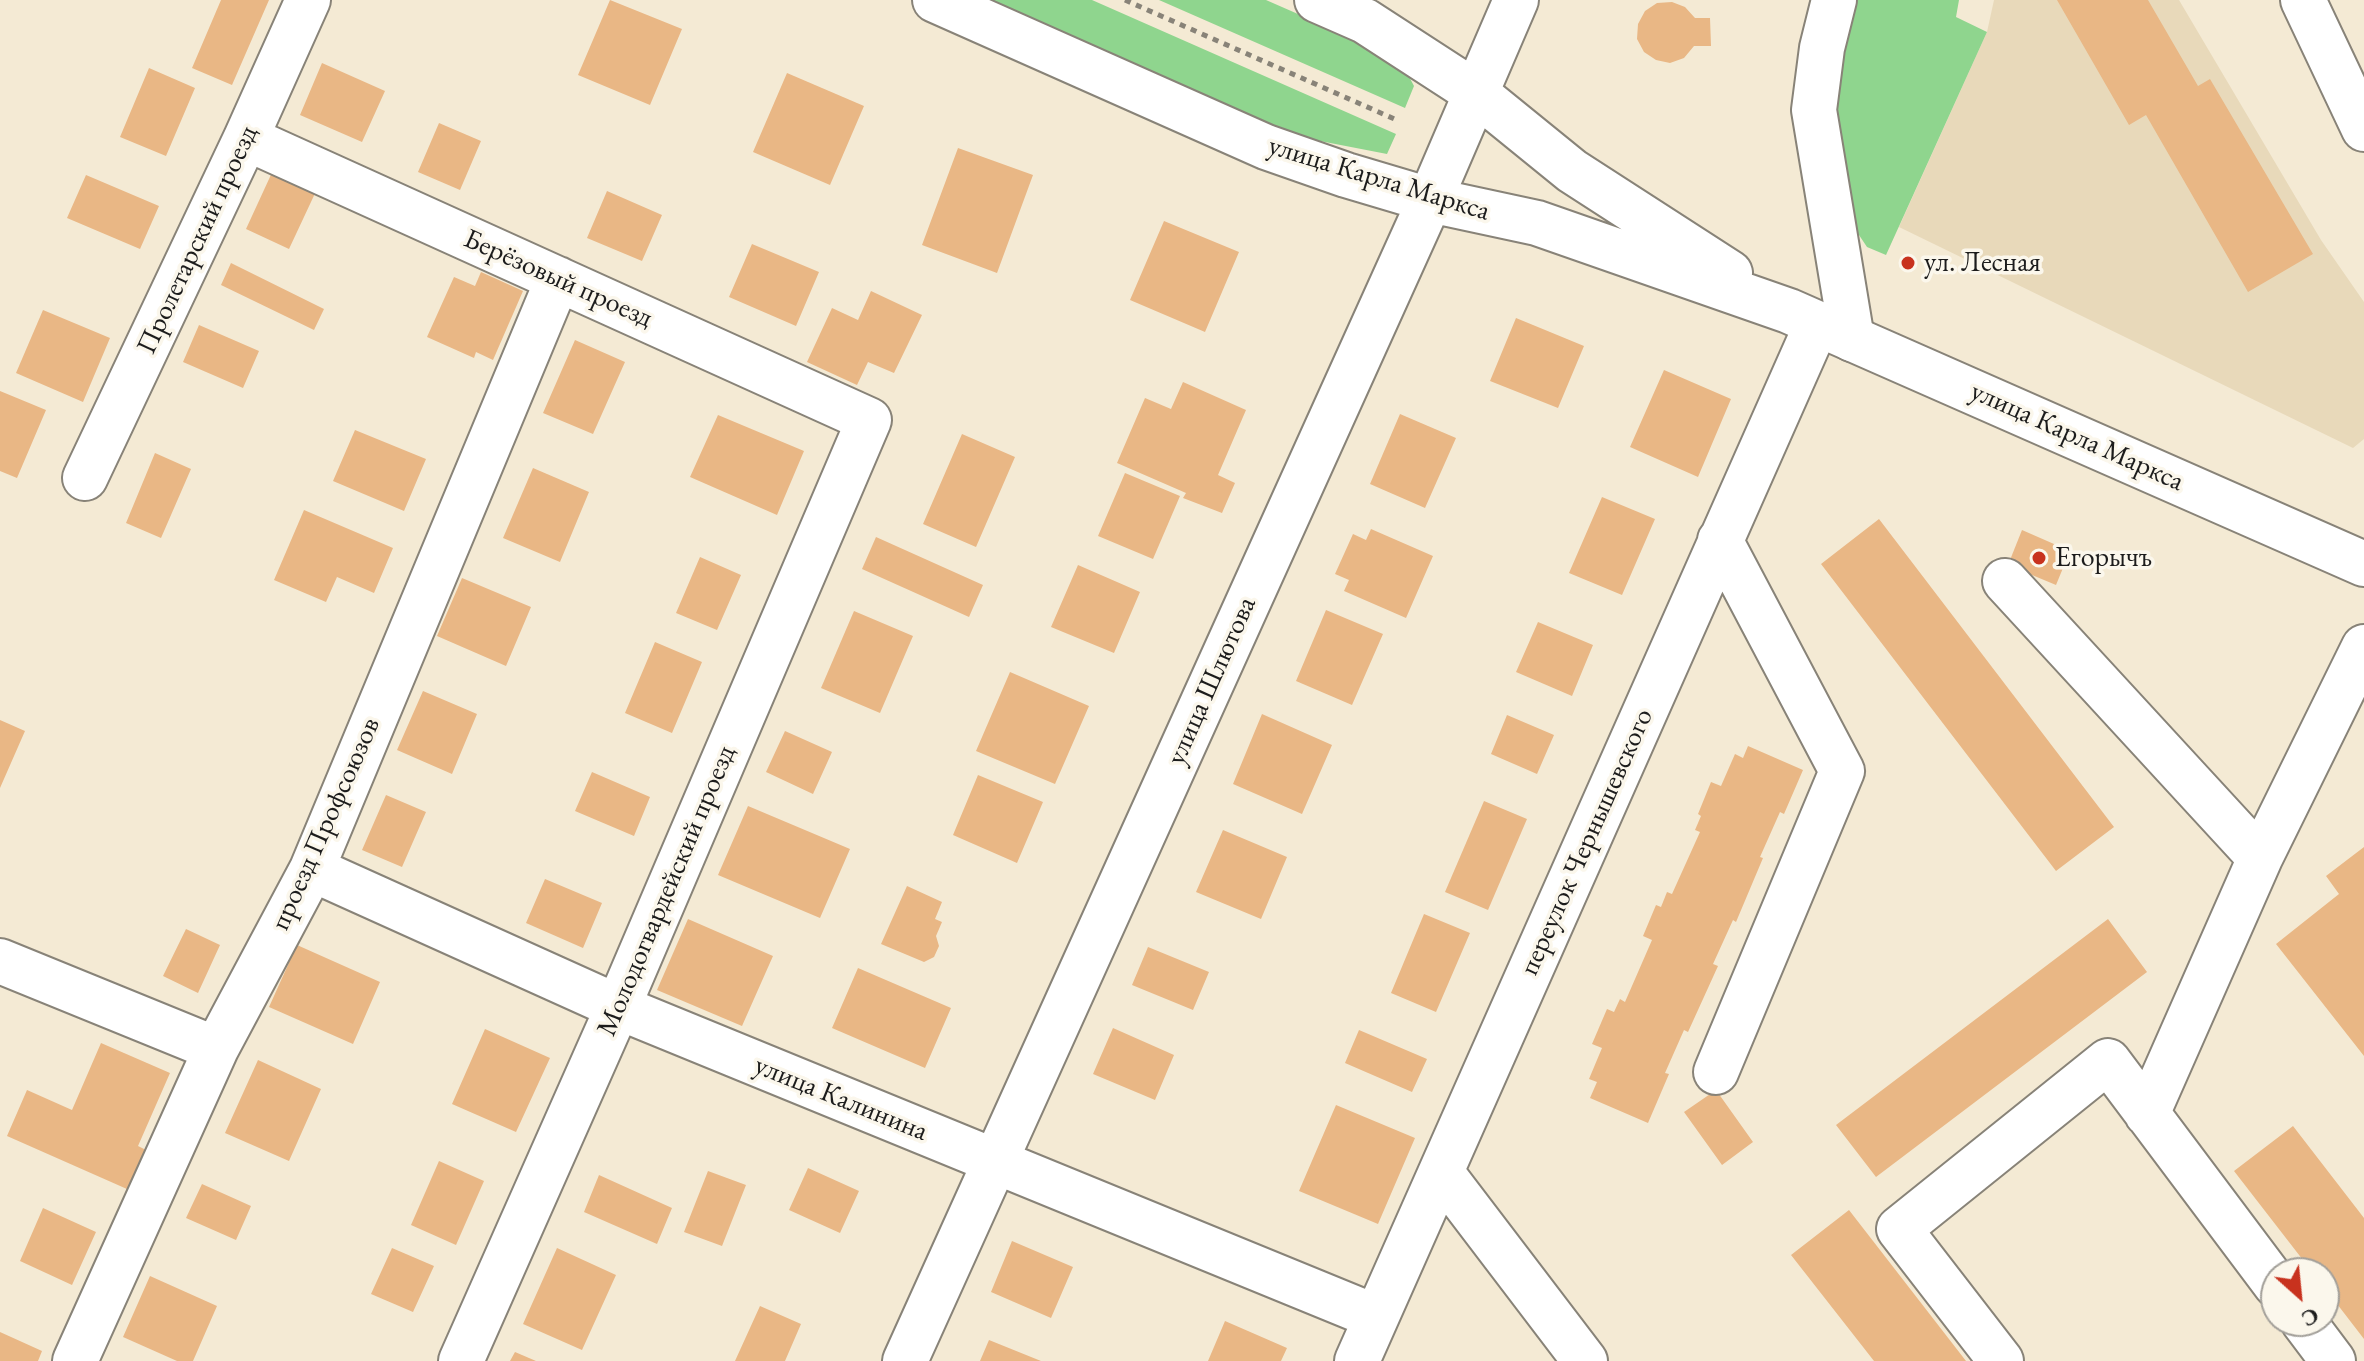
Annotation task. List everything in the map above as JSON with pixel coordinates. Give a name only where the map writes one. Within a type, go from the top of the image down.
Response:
[{"type":"street","name":"Пролетарский проезд","points":[[85,478],[308,0]]},
{"type":"street","name":"улица Карла Маркса","points":[[935,0],[1266,147],[1430,200],[1537,223],[1819,325],[2364,564]]},
{"type":"street","name":"улица Карла Маркса","points":[[1317,0],[1365,21],[1476,93],[1572,171],[1819,325]]},
{"type":"street","name":"улица Шлютова","points":[[905,1361],[1430,200],[1516,0]]},
{"type":"street","points":[[1819,325],[1814,110],[1822,48],[1834,0]]},
{"type":"street","points":[[2303,0],[2364,129]]},
{"type":"street","name":"Берёзовый проезд","points":[[246,138],[869,420]]},
{"type":"street","name":"проезд Профсоюзов","points":[[75,1361],[216,1049],[312,869],[558,279]]},
{"type":"street","name":"переулок Чернышевского","points":[[1357,1361],[1720,540],[1819,325]]},
{"type":"street","name":"Молодогвардейский проезд","points":[[461,1361],[618,1007],[869,420]]},
{"type":"street","points":[[1716,1072],[1842,771],[1720,540]]},
{"type":"street","points":[[2005,581],[2260,858]]},
{"type":"street","points":[[2147,1114],[2260,858],[2364,647]]},
{"type":"street","name":"улица Калинина","points":[[312,869],[618,1007],[1376,1317]]},
{"type":"street","points":[[0,961],[216,1049]]},
{"type":"street","points":[[2001,1361],[1899,1229],[2108,1061],[2260,1264]]},
{"type":"street","points":[[1441,1172],[1585,1361]]},
{"type":"street","points":[[2315,1337],[2333,1361]]},
{"type":"path","points":[[1125,0],[1399,121]]},
{"type":"shaded area","points":[[1994,0],[2179,0],[2321,240],[2364,302],[2364,439],[2353,448],[1899,227],[1987,32]]},
{"type":"green space","points":[[984,0],[1092,0],[1396,134],[1387,154],[1289,135]]},
{"type":"green space","points":[[1159,0],[1266,0],[1387,53],[1405,69],[1414,86],[1405,108]]},
{"type":"green space","points":[[1850,0],[1959,0],[1956,17],[1987,32],[1886,255],[1867,247],[1857,232],[1833,121]]},
{"type":"building","points":[[221,0],[269,0],[232,85],[192,68]]},
{"type":"building","points":[[610,0],[682,29],[650,105],[578,75]]},
{"type":"building","points":[[2057,0],[2148,0],[2198,86],[2210,79],[2313,254],[2248,292],[2146,115],[2129,125]]},
{"type":"building","points":[[1672,2],[1685,7],[1695,18],[1710,18],[1711,46],[1694,46],[1684,58],[1670,63],[1656,60],[1644,52],[1637,39],[1638,24],[1645,11],[1657,3]]},
{"type":"building","points":[[322,63],[385,91],[362,142],[300,115]]},
{"type":"building","points":[[149,68],[195,88],[166,156],[120,137]]},
{"type":"building","points":[[787,73],[864,106],[830,185],[753,152]]},
{"type":"building","points":[[439,123],[481,141],[460,190],[418,172]]},
{"type":"building","points":[[958,148],[1033,175],[997,273],[922,245]]},
{"type":"building","points":[[275,166],[318,187],[289,249],[246,229]]},
{"type":"building","points":[[86,175],[159,206],[140,249],[67,218]]},
{"type":"building","points":[[607,191],[662,215],[642,261],[587,238]]},
{"type":"building","points":[[1164,221],[1239,252],[1205,332],[1130,300]]},
{"type":"building","points":[[752,244],[819,272],[796,326],[729,297]]},
{"type":"building","points":[[231,263],[324,309],[314,330],[221,285]]},
{"type":"building","points":[[481,272],[523,291],[493,360],[476,352],[474,358],[427,337],[454,277],[475,286]]},
{"type":"building","points":[[871,291],[922,315],[894,373],[868,362],[857,385],[807,362],[832,308],[858,320]]},
{"type":"building","points":[[43,310],[110,338],[83,402],[16,373]]},
{"type":"building","points":[[1516,318],[1584,346],[1558,408],[1490,381]]},
{"type":"building","points":[[199,325],[259,351],[243,388],[183,362]]},
{"type":"building","points":[[575,340],[625,362],[593,434],[543,413]]},
{"type":"building","points":[[1664,370],[1731,399],[1698,477],[1630,447]]},
{"type":"building","points":[[1183,382],[1246,410],[1218,475],[1235,483],[1222,513],[1183,498],[1186,493],[1117,463],[1145,398],[1171,409]]},
{"type":"building","points":[[0,391],[46,410],[17,478],[0,471]]},
{"type":"building","points":[[1400,414],[1456,438],[1425,508],[1370,484]]},
{"type":"building","points":[[718,415],[804,451],[777,515],[690,477]]},
{"type":"building","points":[[355,430],[426,459],[404,511],[333,481]]},
{"type":"building","points":[[962,434],[1015,457],[976,547],[923,524]]},
{"type":"building","points":[[155,453],[191,469],[161,538],[126,523]]},
{"type":"building","points":[[533,468],[589,492],[560,562],[503,538]]},
{"type":"building","points":[[1125,473],[1180,496],[1153,559],[1098,536]]},
{"type":"building","points":[[1602,497],[1655,519],[1622,595],[1569,573]]},
{"type":"building","points":[[304,510],[393,548],[374,593],[337,577],[326,602],[274,580]]},
{"type":"building","points":[[1879,519],[2114,827],[2056,871],[1821,564]]},
{"type":"building","points":[[1371,529],[1433,556],[1406,618],[1344,591],[1349,580],[1335,574],[1353,534],[1366,540]]},
{"type":"building","name":"Егорычъ","points":[[2022,530],[2070,551],[2056,585],[2008,565]]},
{"type":"building","points":[[876,537],[983,585],[969,617],[862,569]]},
{"type":"building","points":[[700,557],[741,575],[717,630],[676,613]]},
{"type":"building","points":[[1078,565],[1140,592],[1114,653],[1051,627]]},
{"type":"building","points":[[462,578],[531,607],[506,666],[437,636]]},
{"type":"building","points":[[1326,610],[1383,634],[1352,705],[1296,681]]},
{"type":"building","points":[[854,611],[913,636],[880,713],[821,688]]},
{"type":"building","points":[[1538,622],[1593,645],[1572,696],[1516,672]]},
{"type":"building","points":[[655,642],[702,662],[672,733],[625,713]]},
{"type":"building","points":[[1010,672],[1089,706],[1055,784],[976,751]]},
{"type":"building","points":[[423,691],[477,714],[452,774],[397,750]]},
{"type":"building","points":[[1262,714],[1332,745],[1302,814],[1233,784]]},
{"type":"building","points":[[1507,715],[1554,735],[1537,774],[1491,754]]},
{"type":"building","points":[[0,720],[25,731],[0,788]]},
{"type":"building","points":[[785,731],[832,752],[813,794],[766,772]]},
{"type":"building","points":[[1748,746],[1803,770],[1784,814],[1780,812],[1760,857],[1763,858],[1736,922],[1733,920],[1713,964],[1718,966],[1688,1032],[1684,1030],[1665,1073],[1669,1074],[1648,1123],[1590,1098],[1597,1082],[1589,1079],[1602,1048],[1592,1044],[1607,1009],[1614,1012],[1620,999],[1625,1002],[1652,940],[1643,936],[1656,905],[1661,907],[1667,892],[1672,894],[1700,832],[1695,830],[1701,816],[1698,814],[1711,782],[1721,786],[1735,754],[1743,758]]},
{"type":"building","points":[[592,772],[650,797],[634,836],[575,811]]},
{"type":"building","points":[[978,775],[1043,802],[1017,863],[953,835]]},
{"type":"building","points":[[386,795],[426,812],[402,867],[362,850]]},
{"type":"building","points":[[1484,801],[1527,819],[1488,910],[1445,892]]},
{"type":"building","points":[[748,806],[850,849],[820,918],[718,875]]},
{"type":"building","points":[[1223,830],[1287,857],[1261,919],[1196,892]]},
{"type":"building","points":[[2364,847],[2364,1056],[2276,944],[2339,894],[2326,876]]},
{"type":"building","points":[[545,879],[602,903],[583,948],[526,923]]},
{"type":"building","points":[[907,886],[942,902],[935,919],[942,922],[936,936],[939,946],[934,957],[924,962],[881,944]]},
{"type":"building","points":[[1424,914],[1470,933],[1436,1012],[1391,993]]},
{"type":"building","points":[[688,919],[773,956],[742,1026],[657,990]]},
{"type":"building","points":[[2108,919],[2147,972],[1876,1177],[1836,1125]]},
{"type":"building","points":[[186,929],[220,945],[198,993],[163,976]]},
{"type":"building","points":[[297,945],[380,982],[353,1044],[269,1007]]},
{"type":"building","points":[[1148,947],[1209,972],[1193,1010],[1132,985]]},
{"type":"building","points":[[858,968],[951,1008],[925,1068],[832,1028]]},
{"type":"building","points":[[1113,1028],[1174,1055],[1155,1100],[1093,1074]]},
{"type":"building","points":[[485,1029],[550,1058],[516,1132],[452,1104]]},
{"type":"building","points":[[1359,1030],[1427,1059],[1412,1092],[1345,1063]]},
{"type":"building","points":[[101,1043],[170,1073],[138,1146],[154,1154],[136,1193],[7,1136],[27,1090],[72,1110]]},
{"type":"building","points":[[258,1060],[321,1089],[289,1161],[225,1133]]},
{"type":"building","points":[[1716,1090],[1753,1142],[1722,1165],[1684,1112]]},
{"type":"building","points":[[1336,1105],[1415,1138],[1378,1224],[1299,1191]]},
{"type":"building","points":[[2293,1126],[2364,1218],[2364,1339],[2340,1308],[2340,1257],[2301,1257],[2234,1171]]},
{"type":"building","points":[[439,1161],[484,1181],[456,1245],[411,1225]]},
{"type":"building","points":[[808,1168],[859,1191],[840,1233],[789,1210]]},
{"type":"building","points":[[708,1171],[746,1185],[722,1246],[684,1232]]},
{"type":"building","points":[[599,1175],[672,1208],[657,1244],[584,1212]]},
{"type":"building","points":[[202,1184],[251,1206],[236,1240],[186,1218]]},
{"type":"building","points":[[43,1208],[96,1232],[72,1285],[20,1261]]},
{"type":"building","points":[[1849,1210],[1966,1361],[1874,1361],[1791,1255]]},
{"type":"building","points":[[1012,1241],[1073,1267],[1051,1318],[991,1292]]},
{"type":"building","points":[[392,1248],[434,1266],[413,1312],[371,1294]]},
{"type":"building","points":[[557,1248],[616,1275],[582,1350],[523,1324]]},
{"type":"building","points":[[150,1276],[217,1306],[193,1361],[177,1361],[123,1337]]},
{"type":"building","points":[[760,1306],[801,1324],[785,1361],[735,1361]]},
{"type":"building","points":[[1225,1321],[1287,1348],[1281,1361],[1208,1361]]},
{"type":"building","points":[[0,1332],[42,1351],[38,1361],[0,1361]]},
{"type":"building","points":[[989,1340],[1041,1361],[980,1361]]},
{"type":"building","points":[[515,1352],[536,1361],[510,1361]]},
{"type":"place","name":"ул. Лесная","points":[[1908,263]]},
{"type":"place","name":"Егорычъ","points":[[2039,558]]}]
